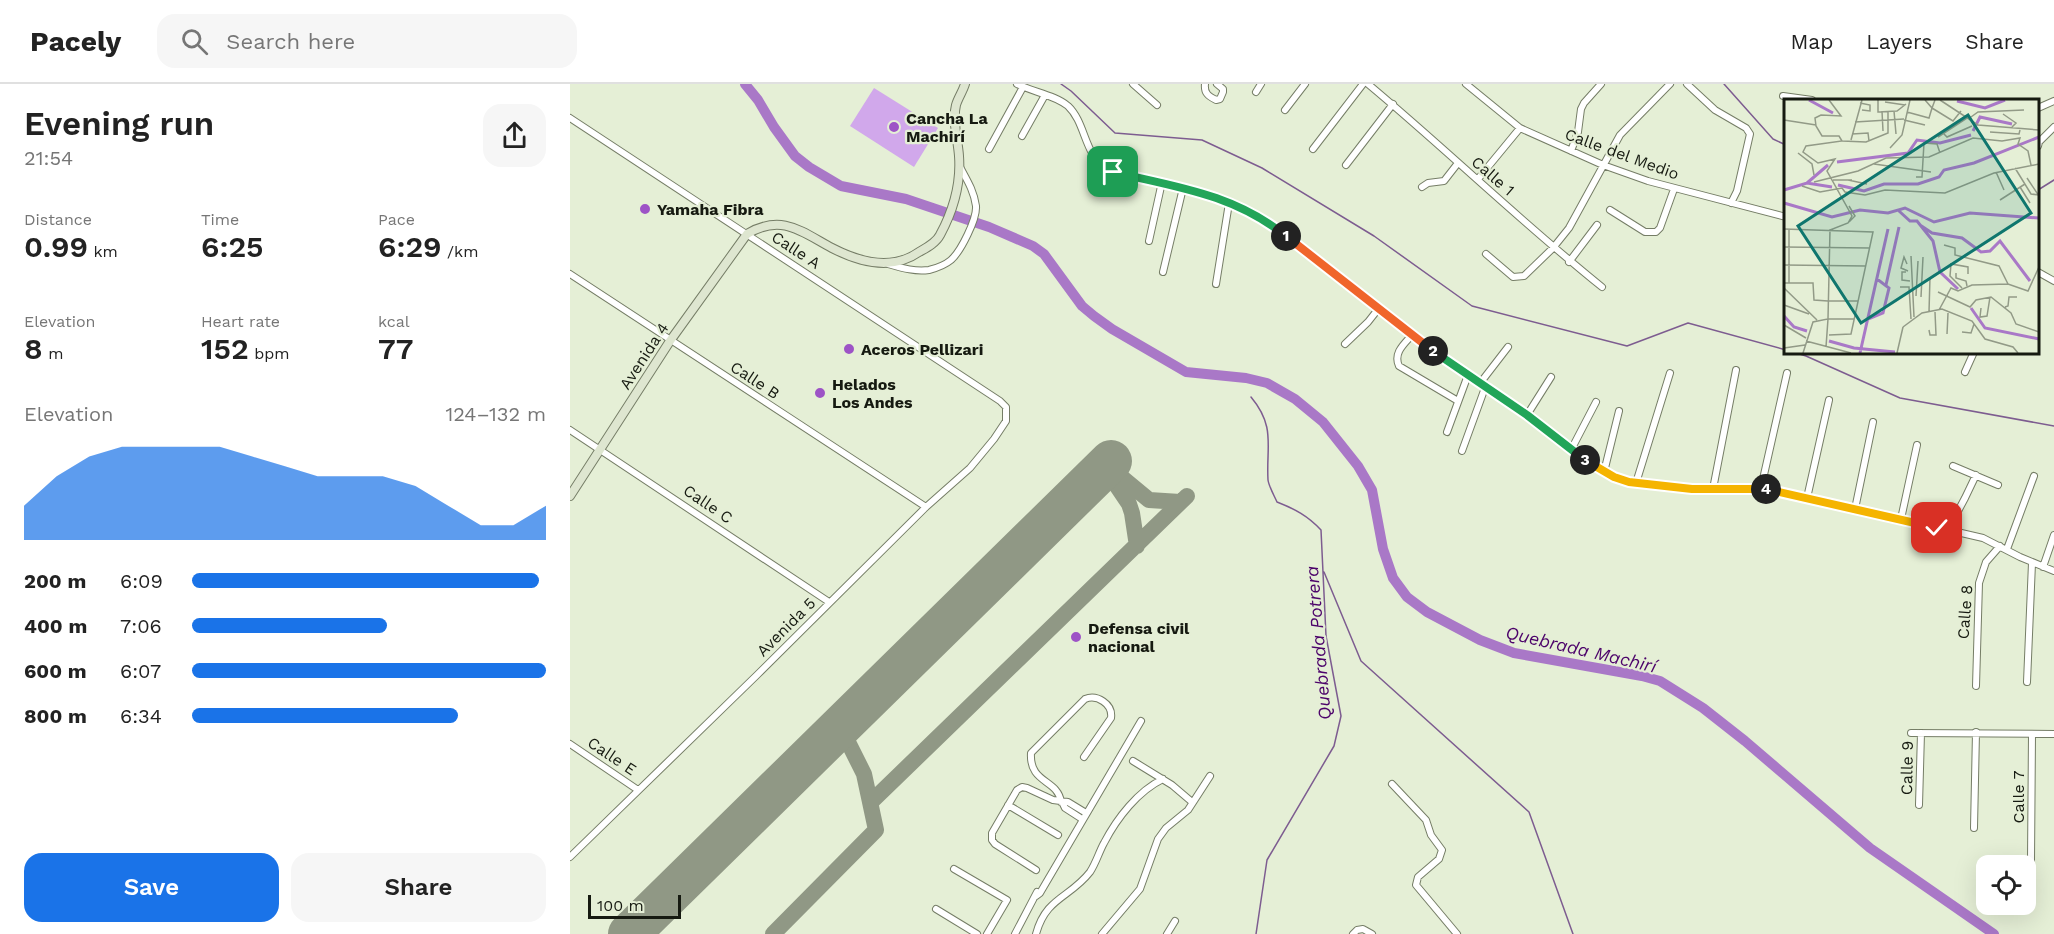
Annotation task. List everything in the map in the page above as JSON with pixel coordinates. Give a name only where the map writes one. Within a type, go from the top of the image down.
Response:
[{"type":"main road","points":[[747,234],[766,226],[782,225],[796,228],[849,255],[869,262],[888,264],[909,258],[939,237],[953,203],[960,167],[956,104],[965,84]]},
{"type":"main road","name":"Avenida 4","points":[[570,496],[602,450],[670,341],[747,234]]},
{"type":"street","points":[[1133,84],[1157,105]]},
{"type":"street","points":[[1205,84],[1206,94],[1216,100],[1220,99],[1223,92],[1223,88],[1217,84]]},
{"type":"street","points":[[1256,92],[1261,84]]},
{"type":"street","points":[[1285,110],[1305,84]]},
{"type":"street","points":[[1313,148],[1363,84]]},
{"type":"street","name":"Calle 1","points":[[1368,84],[1478,179],[1569,262],[1602,287]]},
{"type":"street","name":"Calle del Medio","points":[[1466,84],[1520,128],[1603,165],[1674,189],[1784,217]]},
{"type":"street","points":[[1571,151],[1584,103],[1601,84]]},
{"type":"street","points":[[1486,254],[1511,276],[1518,278],[1524,276],[1553,248],[1569,228],[1624,129],[1670,84]]},
{"type":"street","points":[[1687,84],[1715,110],[1744,127],[1750,134],[1737,191],[1731,203]]},
{"type":"street","points":[[989,149],[1020,85],[1060,101],[1070,108],[1090,149],[1104,167],[1113,172],[1162,182],[1230,202],[1251,211],[1453,366],[1483,384],[1571,450],[1614,477],[1636,483],[1713,489],[1761,488],[1983,538],[2032,563],[2054,571]]},
{"type":"street","points":[[1022,136],[1045,95]]},
{"type":"street","points":[[1783,96],[1805,99]]},
{"type":"street","points":[[2039,107],[2054,101]]},
{"type":"street","points":[[1346,165],[1393,104]]},
{"type":"street","name":"Calle A","points":[[570,118],[1006,407]]},
{"type":"street","points":[[1478,179],[1520,128]]},
{"type":"street","points":[[2039,142],[2054,128]]},
{"type":"street","points":[[1422,187],[1428,183],[1444,181],[1458,163]]},
{"type":"street","points":[[888,264],[918,271],[942,266],[951,260],[966,237],[976,213],[972,190],[960,167]]},
{"type":"street","points":[[1149,241],[1162,182]]},
{"type":"street","points":[[1163,272],[1183,189]]},
{"type":"street","points":[[1610,210],[1645,232],[1656,232],[1660,228],[1674,189]]},
{"type":"street","points":[[1216,284],[1230,202]]},
{"type":"street","points":[[1569,262],[1597,225]]},
{"type":"street","points":[[2039,273],[2054,281]]},
{"type":"street","name":"Calle B","points":[[570,274],[926,507]]},
{"type":"street","points":[[1345,344],[1379,308]]},
{"type":"street","points":[[1412,335],[1397,354],[1396,360],[1399,366],[1458,400]]},
{"type":"street","points":[[1462,451],[1483,384],[1508,347]]},
{"type":"street","points":[[1965,372],[1973,354]]},
{"type":"street","points":[[1713,489],[1736,370]]},
{"type":"street","points":[[1761,488],[1787,373]]},
{"type":"street","points":[[1636,483],[1670,374]]},
{"type":"street","points":[[1447,432],[1468,375]]},
{"type":"street","points":[[1527,415],[1551,376]]},
{"type":"street","points":[[1807,498],[1829,400]]},
{"type":"street","points":[[1571,450],[1596,402]]},
{"type":"street","name":"Avenida 5","points":[[570,857],[926,507],[970,468],[1006,421],[1006,407]]},
{"type":"street","points":[[1604,472],[1619,411]]},
{"type":"street","points":[[1856,509],[1873,422]]},
{"type":"street","name":"Calle C","points":[[570,430],[830,602]]},
{"type":"street","points":[[1901,519],[1917,445]]},
{"type":"street","points":[[1953,466],[1998,485]]},
{"type":"street","points":[[1948,530],[1976,475]]},
{"type":"street","name":"Calle 8","points":[[1976,686],[1979,583],[1986,562],[2003,548],[2034,476]]},
{"type":"street","points":[[2043,567],[2054,535]]},
{"type":"street","points":[[2027,682],[2032,563]]},
{"type":"street","points":[[1061,802],[1056,788],[1039,778],[1031,759],[1031,753],[1085,699],[1090,697],[1096,698],[1112,712],[1084,757]]},
{"type":"street","points":[[1015,934],[1042,882],[1141,721]]},
{"type":"street","points":[[1974,828],[1976,732]]},
{"type":"street","points":[[1911,733],[2054,734]]},
{"type":"street","name":"Calle 9","points":[[1919,805],[1921,733]]},
{"type":"street","name":"Calle 7","points":[[2031,855],[2032,734]]},
{"type":"street","name":"Calle E","points":[[570,744],[638,790]]},
{"type":"street","points":[[1133,761],[1163,779],[1192,802]]},
{"type":"street","points":[[1102,934],[1140,889],[1158,840],[1166,828],[1184,815],[1210,776]]},
{"type":"street","points":[[1036,934],[1044,913],[1090,872],[1104,843],[1140,794],[1163,779]]},
{"type":"street","points":[[1392,784],[1426,820],[1431,835],[1442,850],[1439,859],[1418,877],[1416,885],[1457,934]]},
{"type":"street","points":[[1036,870],[992,840],[992,833],[1017,790],[1022,787],[1061,802],[1068,802],[1082,819]]},
{"type":"street","points":[[1008,805],[1058,835]]},
{"type":"street","points":[[954,869],[1007,900],[987,934]]},
{"type":"street","points":[[936,909],[977,934]]},
{"type":"street","points":[[1167,934],[1175,921]]},
{"type":"street","points":[[1353,934],[1360,929],[1368,930],[1372,934]]},
{"type":"shaded area","name":"Cancha La Machirí","points":[[874,88],[938,128],[914,167],[850,126]]},
{"type":"waterway","name":"Quebrada Machirí","points":[[745,84],[795,156],[841,186],[906,199],[989,227],[1033,246],[1044,254],[1082,306],[1112,329],[1186,372],[1246,378],[1267,383],[1295,399],[1323,422],[1358,466],[1372,490],[1383,549],[1393,578],[1407,597],[1427,612],[1480,640],[1514,653],[1660,681],[1703,708],[1745,741],[1870,848],[1994,934]]},
{"type":"waterway","points":[[1061,84],[1115,133],[1202,140],[1262,168],[1374,236],[1472,306],[1627,346],[1688,323],[1784,349]]},
{"type":"waterway","points":[[1724,84],[1773,139],[1784,144]]},
{"type":"waterway","points":[[2039,189],[2054,180]]},
{"type":"waterway","points":[[1800,354],[1900,398],[2054,426]]},
{"type":"waterway","name":"Quebrada Potrera","points":[[1251,397],[1259,408],[1267,427],[1268,480],[1277,502],[1301,513],[1321,530],[1326,636],[1341,716],[1334,746],[1267,860],[1256,934]]},
{"type":"waterway","points":[[1324,572],[1361,661],[1529,812],[1573,934]]},
{"type":"taxiway","points":[[1104,467],[1129,504],[1137,546]]},
{"type":"taxiway","points":[[1114,471],[1149,500],[1180,502]]},
{"type":"taxiway","points":[[871,802],[1187,496]]},
{"type":"taxiway","points":[[773,934],[876,830],[864,774],[840,726]]},
{"type":"runway","points":[[629,934],[1111,461]]},
{"type":"place","name":"Cancha La Machirí","points":[[894,127]]},
{"type":"place","name":"Yamaha Fibra","points":[[645,209]]},
{"type":"place","name":"Aceros Pellizari","points":[[849,349]]},
{"type":"place","name":"Helados Los Andes","points":[[820,393]]},
{"type":"place","name":"Defensa civil nacional","points":[[1076,637]]},
{"type":"route","points":[[1113,172],[1162,182],[1230,202],[1251,211],[1284,234],[1453,366],[1481,382],[1527,415],[1584,460],[1614,477],[1629,482],[1692,489],[1761,488],[1937,528]]}]
